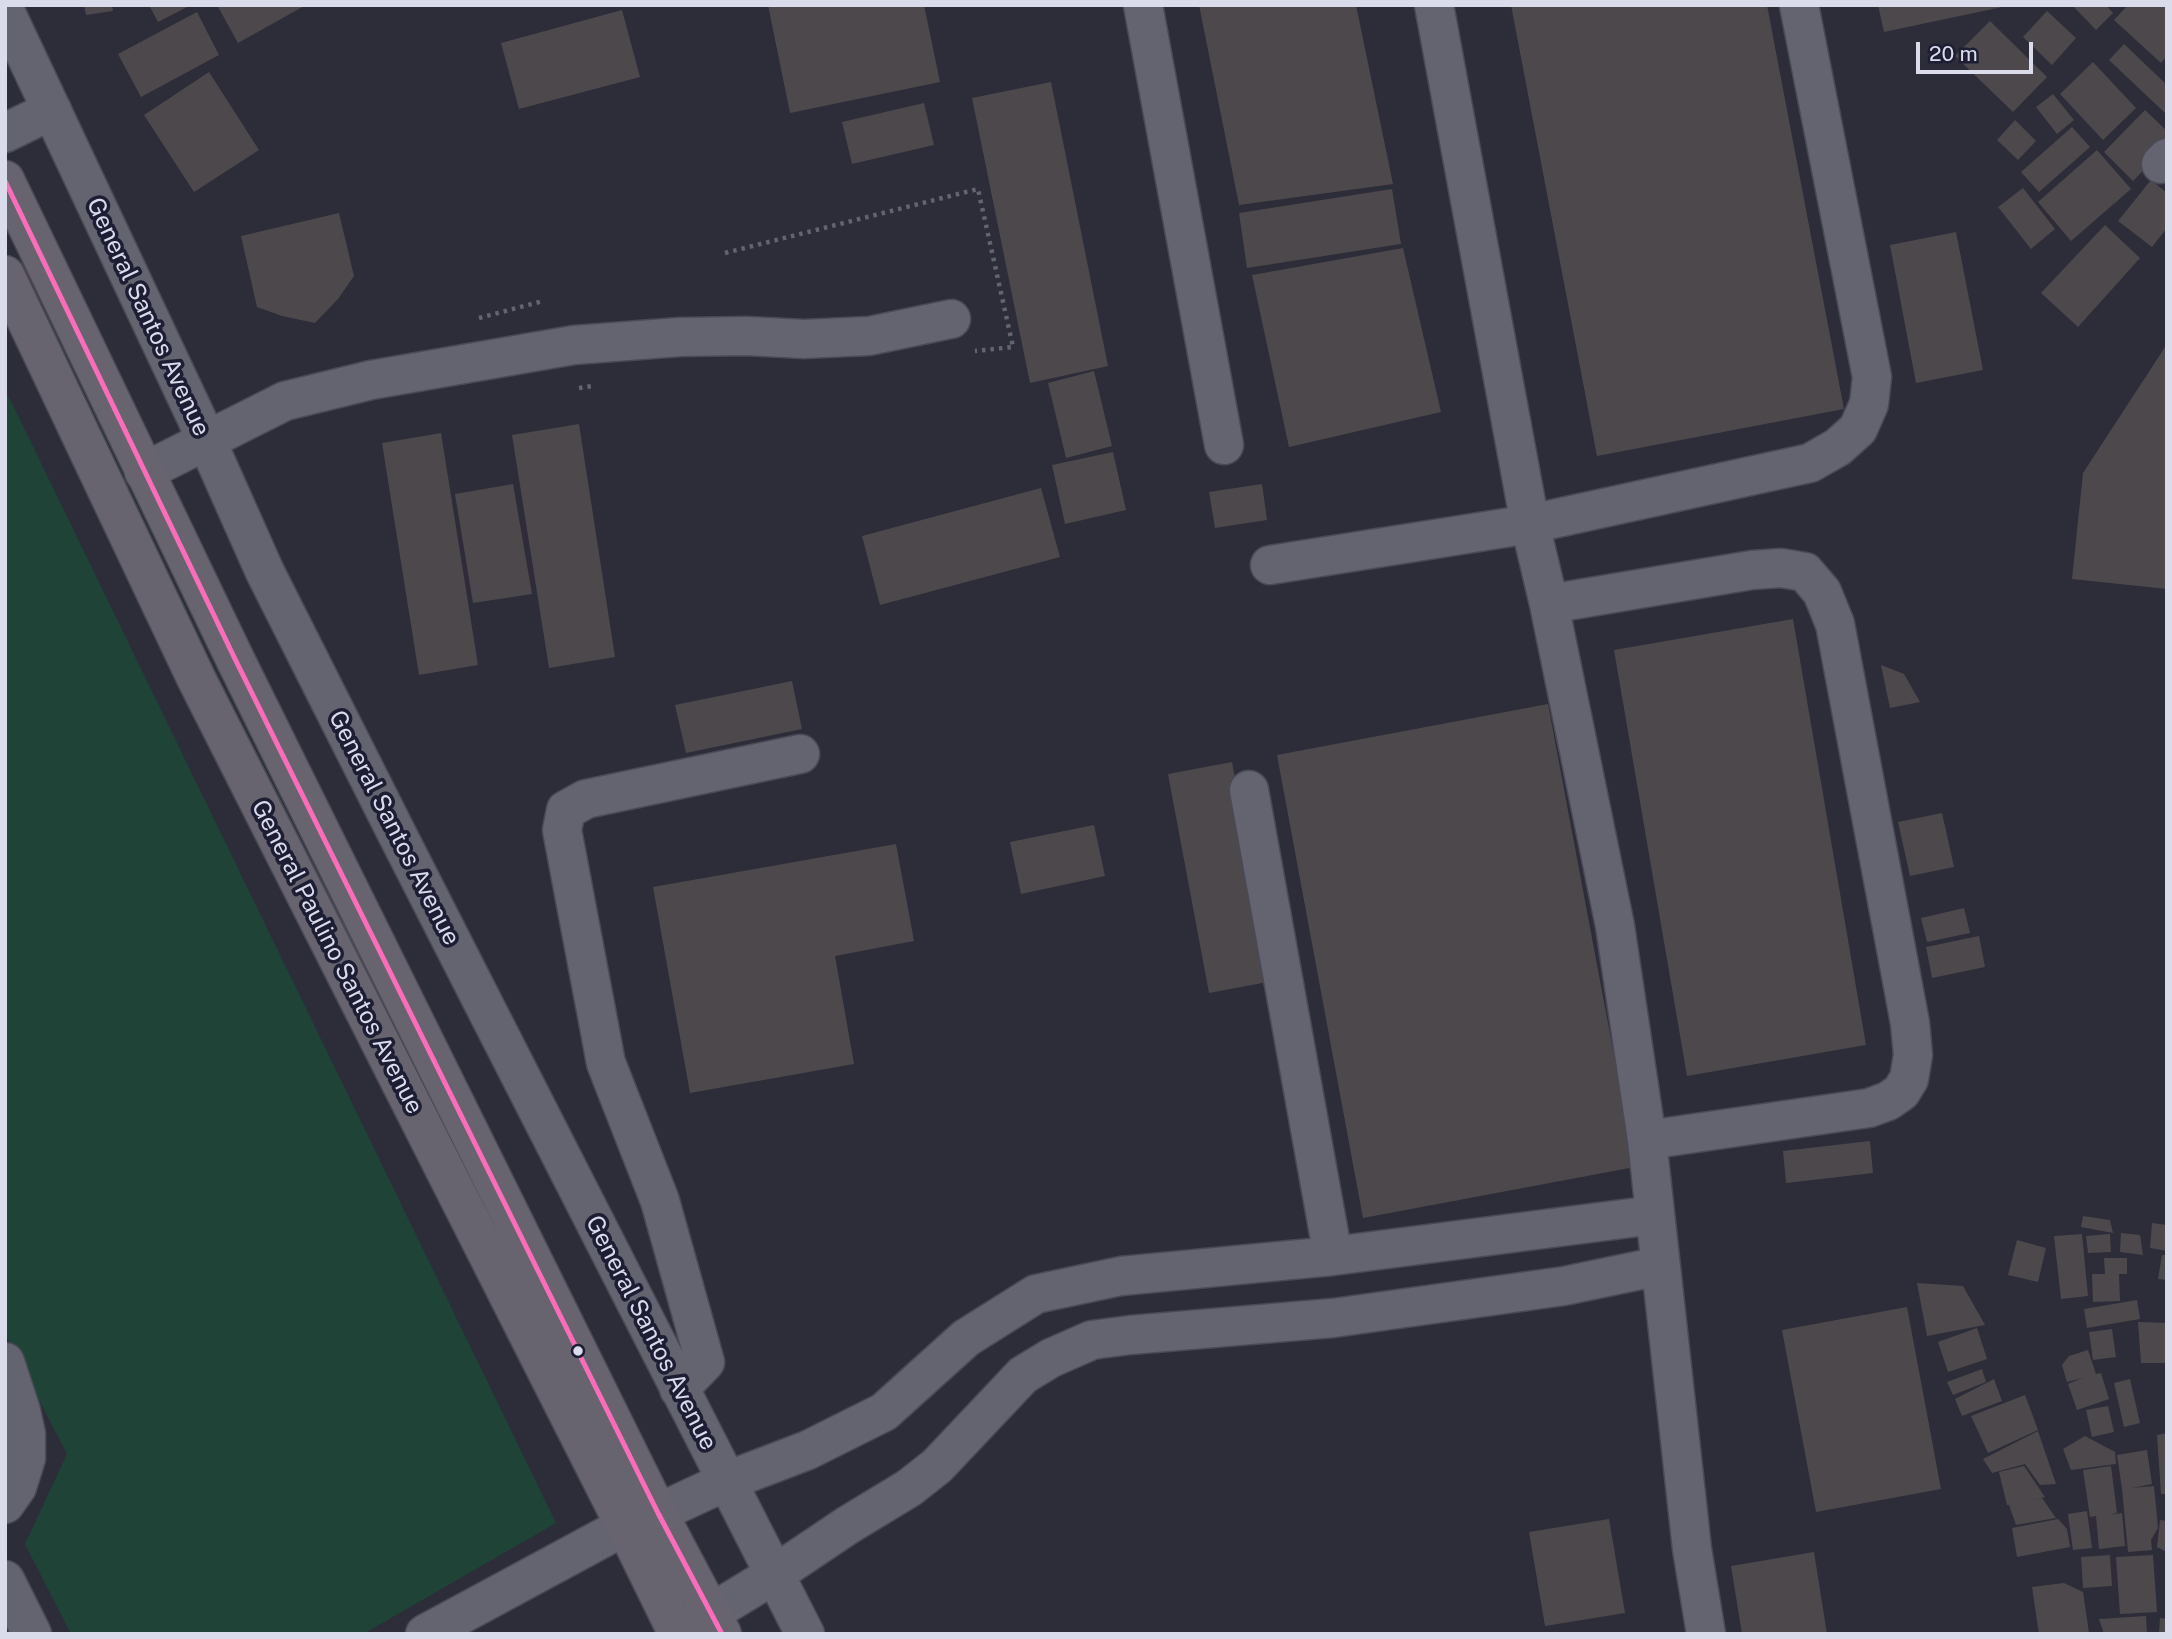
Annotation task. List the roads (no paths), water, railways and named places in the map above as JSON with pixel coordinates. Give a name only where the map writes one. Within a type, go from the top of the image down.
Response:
[{"type":"main road","name":"General Paulino Santos Avenue","points":[[5,180],[247,684],[642,1520],[675,1633]]},
{"type":"main road","name":"General Paulino Santos Avenue","points":[[5,275],[195,678],[642,1520],[716,1623]]},
{"type":"street","points":[[1143,5],[1224,445]]},
{"type":"street","points":[[1434,5],[1530,524],[1615,926],[1647,1140],[1692,1549],[1706,1634]]},
{"type":"street","points":[[1270,565],[1530,524],[1810,463],[1838,447],[1858,429],[1869,404],[1872,377],[1799,5]]},
{"type":"street","name":"General Santos Avenue","points":[[5,11],[197,417],[265,572],[805,1634]]},
{"type":"street","points":[[5,133],[52,110]]},
{"type":"street","points":[[144,472],[285,401],[370,380],[575,345],[680,337],[804,339],[869,336],[951,319]]},
{"type":"street","points":[[1549,604],[1752,570],[1781,568],[1805,572],[1822,592],[1835,624],[1910,1023],[1913,1055],[1909,1079],[1901,1092],[1888,1101],[1869,1108],[1647,1140]]},
{"type":"street","points":[[679,1389],[705,1362],[660,1201],[606,1063],[562,830],[566,810],[586,799],[800,754]]},
{"type":"street","points":[[1249,790],[1333,1256]]},
{"type":"street","points":[[425,1634],[642,1520],[727,1480],[808,1450],[884,1412],[966,1338],[1036,1294],[1121,1276],[1333,1256],[1654,1215]]},
{"type":"street","points":[[675,1633],[716,1623],[775,1574],[937,1466],[1023,1374],[1092,1340],[1333,1318],[1564,1286],[1660,1266]]},
{"type":"street","points":[[5,1362],[21,1411],[26,1434],[26,1458],[17,1487],[5,1504]]},
{"type":"street","points":[[5,1580],[32,1634]]}]
